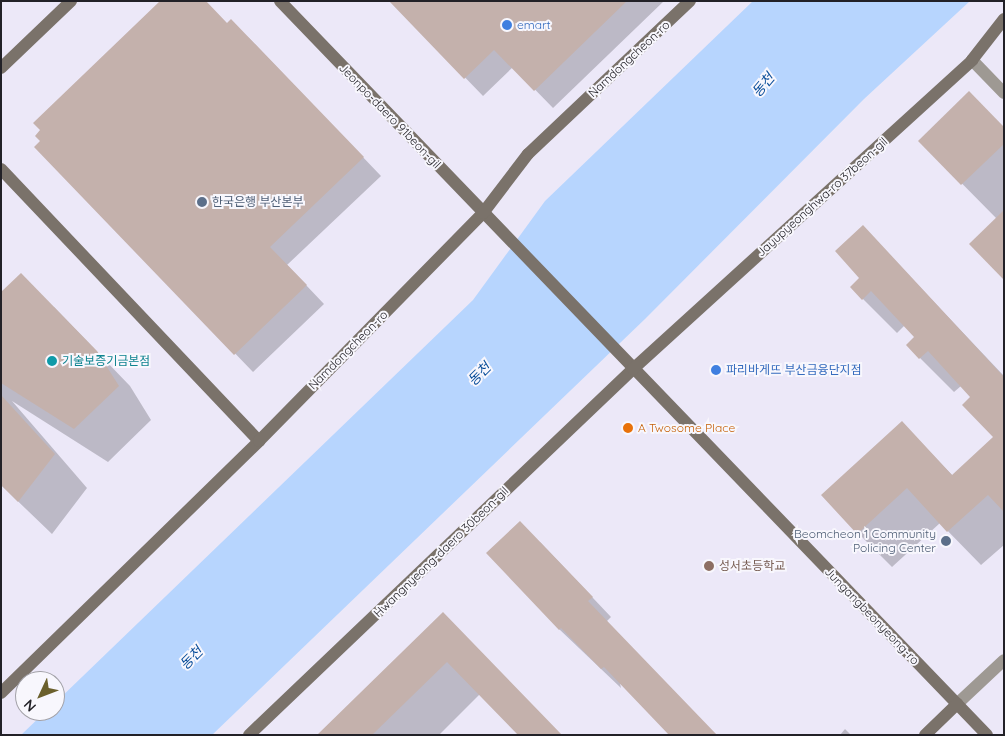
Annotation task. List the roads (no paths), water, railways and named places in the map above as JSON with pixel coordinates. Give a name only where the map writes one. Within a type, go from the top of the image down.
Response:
[{"type":"street","points":[[1,68],[71,1]]},
{"type":"street","name":"Jeonpo-daero 91beon-gil","points":[[280,1],[500,231]]},
{"type":"street","name":"Namdongcheon-ro","points":[[1,693],[259,441],[483,213],[528,154],[690,1]]},
{"type":"street","name":"Jayupyeonghwa-ro 37beon-gil","points":[[633,369],[972,60],[1004,19]]},
{"type":"street","points":[[972,60],[1004,93]]},
{"type":"street","points":[[1,168],[259,441]]},
{"type":"street","name":"Jungangbeonyeong-ro","points":[[500,231],[987,735]]},
{"type":"street","name":"Hwangnyeong-daero 30beon-gil","points":[[249,735],[633,369]]},
{"type":"street","points":[[925,735],[1004,660]]},
{"type":"water","name":"동천","points":[[753,1],[970,1],[864,99],[645,319],[212,735],[21,735],[36,721],[65,721],[65,693],[473,300],[545,201]]},
{"type":"place","name":"emart","points":[[507,25]]},
{"type":"place","name":"한국은행 부산본부","points":[[202,202]]},
{"type":"place","name":"기술보증기금본점","points":[[52,361]]},
{"type":"place","name":"파리바게뜨 부산금융단지점","points":[[716,370]]},
{"type":"place","name":"A Twosome Place","points":[[628,428]]},
{"type":"place","name":"Beomcheon 1 Community Policing Center","points":[[946,541]]},
{"type":"place","name":"성서초등학교","points":[[709,566]]}]
